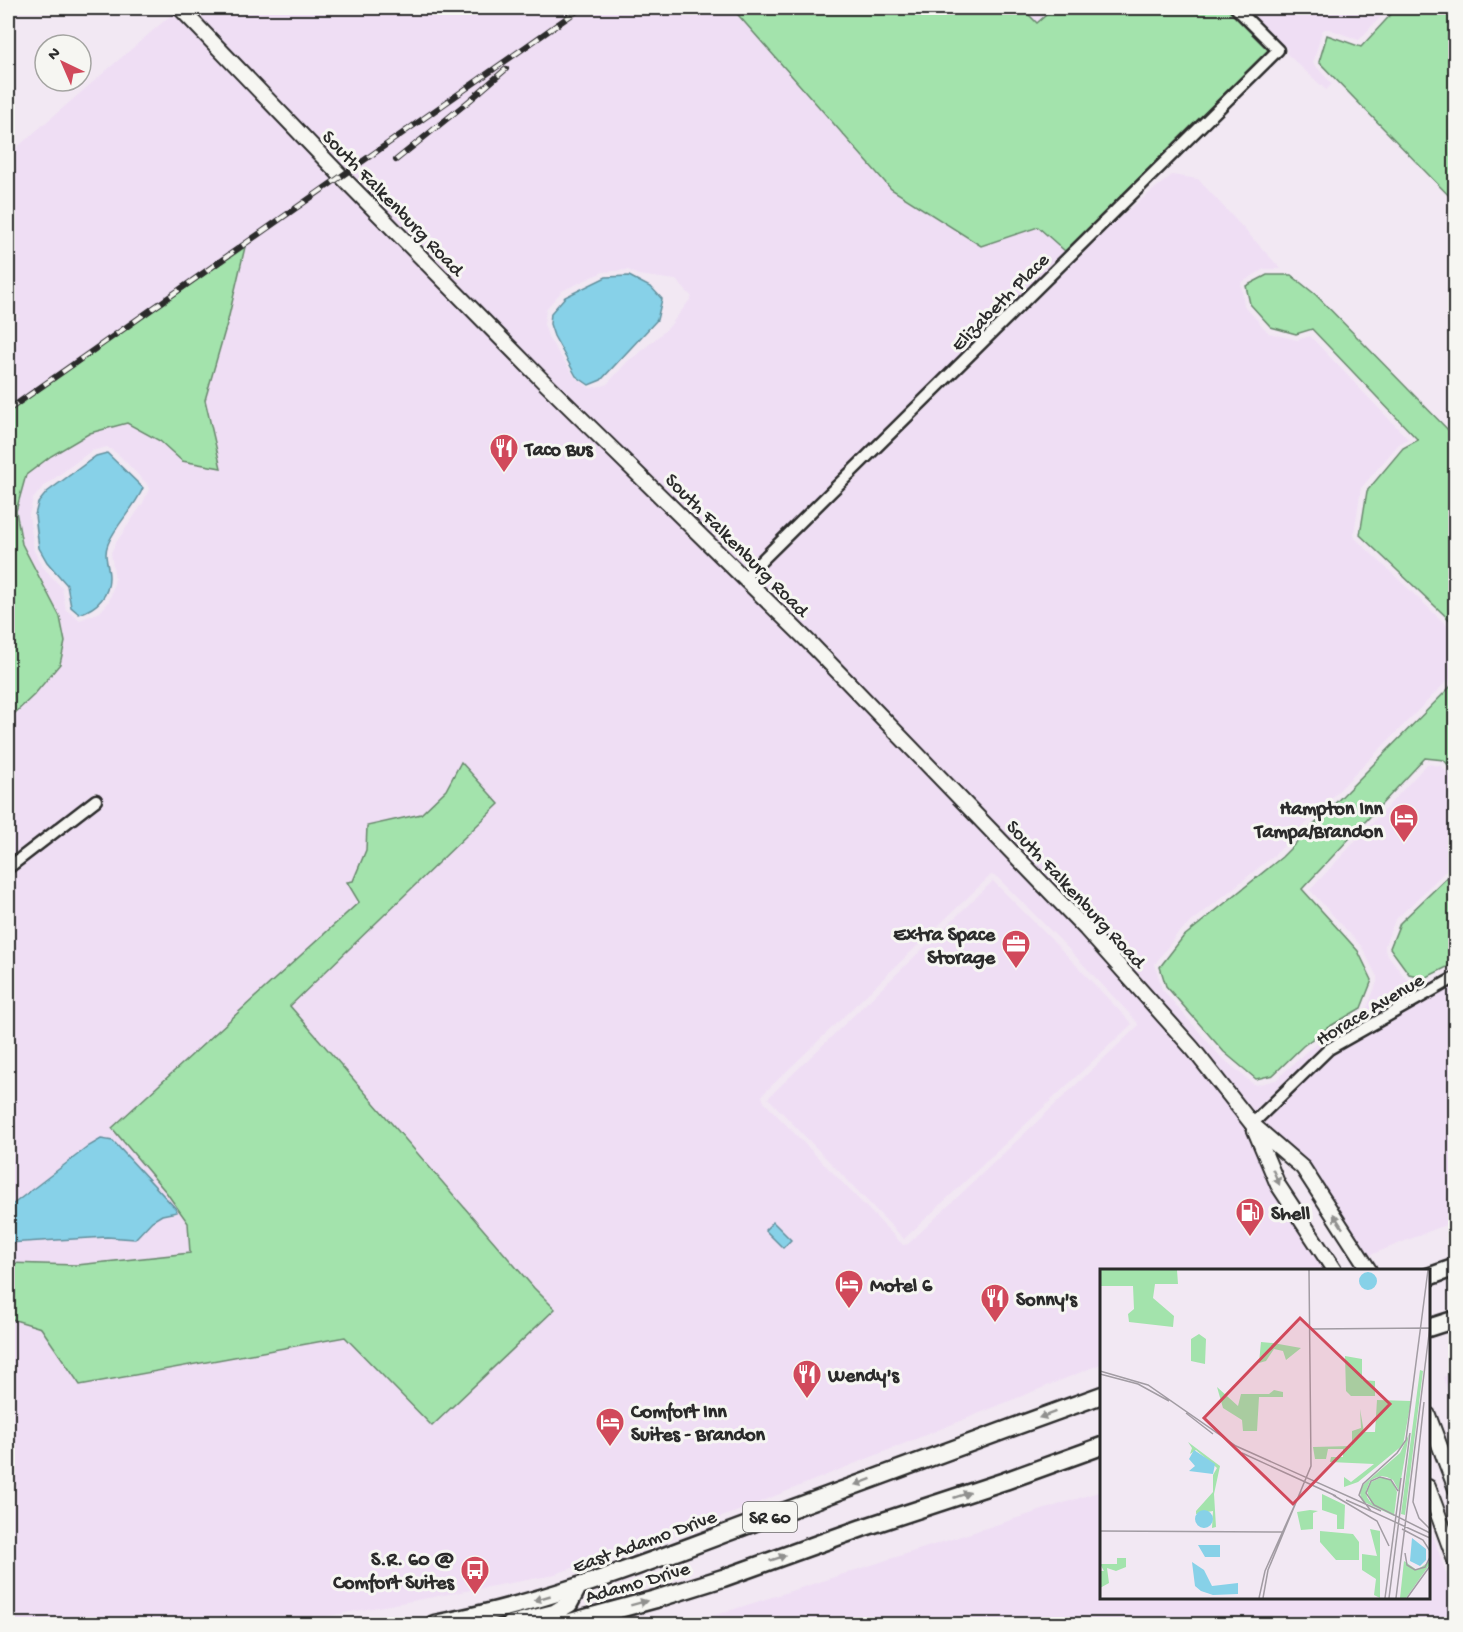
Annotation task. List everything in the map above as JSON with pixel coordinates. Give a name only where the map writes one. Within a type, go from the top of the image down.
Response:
[{"type":"main road","points":[[1430,1276],[1455,1267]]},
{"type":"main road","points":[[1430,1327],[1455,1319]]},
{"type":"main road","name":"East Adamo Drive","points":[[434,1624],[497,1610],[579,1587],[1100,1395]]},
{"type":"main road","name":"Adamo Drive","points":[[563,1624],[723,1578],[1100,1446]]},
{"type":"main road","points":[[511,1624],[554,1613],[569,1604],[579,1587]]},
{"type":"street","name":"South Falkenburg Road","points":[[180,8],[534,372],[814,647],[1086,929],[1193,1048],[1252,1124],[1303,1168],[1368,1269]]},
{"type":"street","name":"Elizabeth Place","points":[[744,578],[1278,50],[1236,8]]},
{"type":"street","points":[[8,868],[96,800]]},
{"type":"street","name":"Horace Avenue","points":[[1252,1124],[1329,1049],[1455,977]]},
{"type":"street","name":"South Falkenburg Road","points":[[1252,1124],[1278,1185],[1333,1269]]},
{"type":"street","points":[[1430,1421],[1455,1490]]},
{"type":"street","points":[[1430,1493],[1455,1563]]},
{"type":"shaded area","points":[[165,8],[171,8],[338,183],[538,385],[740,582],[1081,934],[1188,1053],[1243,1122],[1273,1188],[1325,1269],[1100,1269],[1100,1364],[733,1513],[549,1576],[285,1624],[8,1624],[8,1318],[41,1328],[80,1385],[345,1337],[432,1425],[555,1309],[534,1288],[289,1006],[498,804],[461,763],[446,790],[421,814],[367,826],[366,850],[353,882],[359,902],[112,1128],[166,1192],[188,1223],[190,1253],[77,1265],[8,1263],[8,1243],[107,1237],[135,1239],[152,1221],[162,1215],[175,1214],[176,1209],[113,1141],[89,1146],[8,1208],[8,877],[105,802],[96,791],[8,858],[8,706],[15,713],[60,664],[60,617],[22,544],[16,511],[26,475],[51,456],[90,433],[127,423],[160,441],[182,461],[221,468],[205,400],[228,320],[245,248],[8,411],[8,326],[19,316],[8,303],[8,155],[80,93],[93,93],[93,82],[171,15]],"holes":[[[107,447],[118,454],[147,484],[149,489],[143,503],[111,553],[115,579],[108,603],[100,612],[80,620],[66,610],[62,588],[42,566],[34,551],[29,515],[33,499],[43,487],[91,451]],[[991,875],[997,877],[1137,1022],[1138,1026],[908,1244],[903,1245],[764,1102],[762,1096]]]},
{"type":"shaded area","points":[[189,8],[732,8],[891,189],[981,246],[1038,227],[1065,251],[744,568],[547,376]],"holes":[[[628,270],[638,275],[676,280],[692,297],[669,327],[629,360],[606,385],[590,388],[575,377],[549,339],[544,324],[546,309],[562,291],[603,272]]]},
{"type":"shaded area","points":[[1022,8],[1054,8],[1037,23]]},
{"type":"shaded area","points":[[1245,8],[1389,8],[1359,40],[1329,29],[1322,31],[1313,63],[1332,84],[1326,90],[1286,53],[1288,50]]},
{"type":"shaded area","points":[[1172,175],[1198,179],[1281,269],[1264,269],[1241,283],[1246,308],[1269,333],[1297,340],[1310,336],[1408,439],[1399,444],[1361,488],[1354,534],[1355,538],[1455,633],[1455,673],[1278,852],[1178,933],[1155,964],[1162,989],[1220,1056],[1256,1085],[1276,1080],[1307,1051],[1365,1013],[1377,982],[1377,977],[1362,947],[1310,890],[1427,764],[1441,766],[1455,781],[1455,862],[1395,920],[1385,945],[1385,951],[1406,979],[1428,984],[1323,1044],[1252,1113],[1198,1045],[1091,924],[755,578],[1122,215]]},
{"type":"shaded area","name":"Extra Space Storage","points":[[993,881],[1132,1024],[904,1239],[768,1098]]},
{"type":"shaded area","points":[[1455,985],[1455,1221],[1368,1256],[1309,1165],[1263,1124],[1333,1055]]},
{"type":"shaded area","points":[[1455,1372],[1455,1412],[1443,1377]]},
{"type":"shaded area","points":[[1100,1491],[1100,1599],[1430,1599],[1430,1527],[1455,1599],[1455,1624],[688,1624]]},
{"type":"green space","points":[[732,8],[1022,8],[1037,23],[1054,8],[1226,8],[1268,50],[1065,251],[1038,227],[981,246],[891,189]]},
{"type":"green space","points":[[1397,8],[1455,8],[1455,202],[1319,62],[1327,35],[1361,47]]},
{"type":"green space","points":[[245,247],[228,320],[205,400],[221,468],[182,461],[160,441],[127,423],[90,433],[51,456],[26,475],[16,511],[22,544],[60,617],[65,642],[60,664],[34,695],[15,713],[8,706],[8,411]]},
{"type":"green space","points":[[1267,275],[1291,275],[1316,295],[1455,437],[1455,625],[1360,535],[1367,491],[1403,448],[1418,440],[1312,329],[1296,334],[1271,327],[1250,304],[1246,286]]},
{"type":"green space","points":[[1455,682],[1455,773],[1444,760],[1425,758],[1302,889],[1358,951],[1372,980],[1361,1008],[1327,1028],[1303,1046],[1273,1075],[1256,1079],[1224,1052],[1166,986],[1160,967],[1183,937],[1282,857]]},
{"type":"green space","points":[[461,762],[499,804],[290,1006],[534,1288],[555,1309],[432,1426],[345,1337],[80,1385],[41,1328],[8,1318],[8,1263],[77,1265],[190,1253],[188,1223],[166,1192],[112,1128],[359,902],[347,882],[353,881],[366,850],[367,826],[421,814],[446,790]]},
{"type":"green space","points":[[1455,870],[1455,963],[1425,978],[1409,974],[1390,948],[1400,923]]},
{"type":"water","points":[[629,276],[652,288],[662,299],[657,320],[601,380],[589,385],[576,376],[554,336],[550,324],[551,313],[565,297],[606,277]]},
{"type":"water","points":[[107,453],[143,488],[108,544],[107,590],[96,605],[79,614],[71,607],[67,585],[47,562],[39,548],[35,515],[38,503],[47,492],[96,456]]},
{"type":"water","points":[[101,1139],[113,1141],[177,1212],[162,1215],[152,1221],[135,1239],[107,1237],[8,1243],[8,1208]]},
{"type":"water","points":[[773,1222],[791,1240],[783,1248],[765,1230]]},
{"type":"railway","points":[[8,410],[581,8]]},
{"type":"railway","points":[[396,160],[506,69]]},
{"type":"place","name":"Taco Bus","points":[[504,474]]},
{"type":"place","name":"Hampton Inn Tampa/Brandon","points":[[1404,844]]},
{"type":"place","name":"Extra Space Storage","points":[[1016,970]]},
{"type":"place","name":"Shell","points":[[1250,1238]]},
{"type":"place","name":"Motel 6","points":[[849,1310]]},
{"type":"place","name":"Sonny's","points":[[995,1324]]},
{"type":"place","name":"Wendy's","points":[[807,1400]]},
{"type":"place","name":"Comfort Inn Suites - Brandon","points":[[610,1448]]},
{"type":"place","name":"S.R. 60 @ Comfort Suites","points":[[475,1596]]}]
